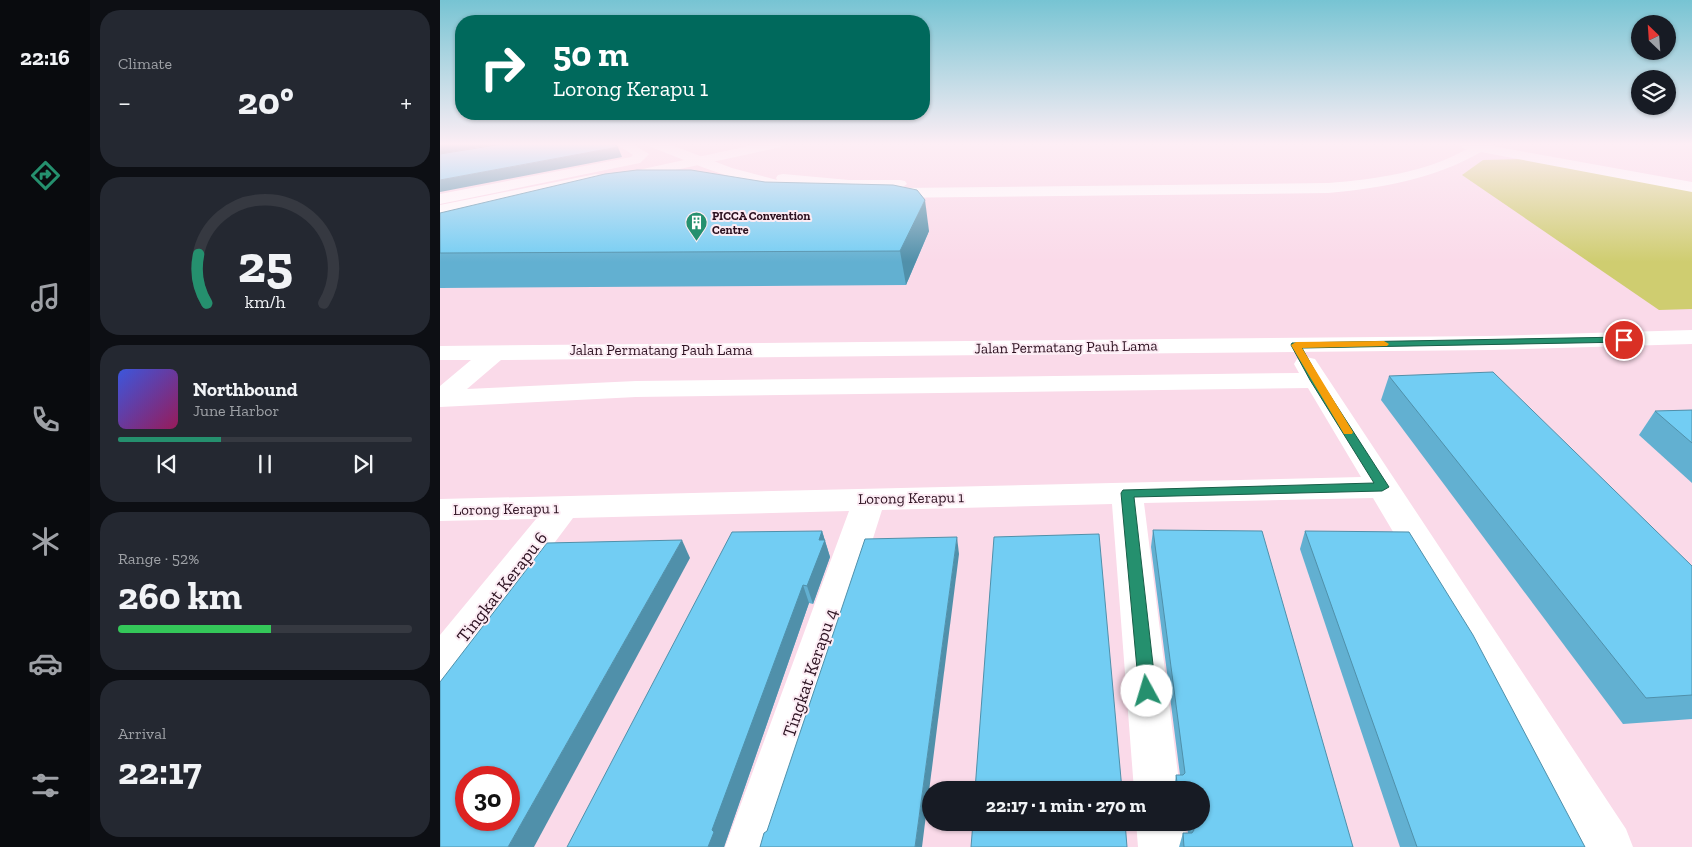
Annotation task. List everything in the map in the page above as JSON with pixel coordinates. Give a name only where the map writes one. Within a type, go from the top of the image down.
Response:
[{"type":"street","points":[[440,199],[522,183]]},
{"type":"street","points":[[440,210],[565,183]]},
{"type":"street","points":[[440,218],[577,183]]},
{"type":"street","points":[[769,183],[788,187],[836,192],[1319,188],[1383,183]]},
{"type":"street","points":[[831,183],[1068,183]]},
{"type":"street","points":[[1670,183],[1692,187]]},
{"type":"street","name":"Jalan Permatang Pauh Lama","points":[[440,353],[1499,343],[1692,338]]},
{"type":"street","points":[[1296,345],[1315,380],[1608,847]]},
{"type":"street","points":[[441,399],[495,352]]},
{"type":"street","points":[[441,399],[636,389],[1315,380]]},
{"type":"street","name":"Lorong Kerapu 1","points":[[440,510],[1382,487]]},
{"type":"street","points":[[1127,493],[1156,781]]},
{"type":"street","name":"Tingkat Kerapu 4","points":[[750,847],[870,500]]},
{"type":"street","name":"Tingkat Kerapu 6","points":[[440,665],[563,508]]},
{"type":"street","points":[[1161,831],[1163,847]]},
{"type":"shaded area","points":[[1473,183],[1649,183],[1692,191],[1692,309],[1659,310]]},
{"type":"building","points":[[569,183],[787,183],[893,185],[917,190],[925,200],[900,251],[440,253],[440,213]]},
{"type":"building","points":[[1493,372],[1692,566],[1692,695],[1646,698],[1389,376]]},
{"type":"building","points":[[1692,410],[1692,443],[1655,411]]},
{"type":"building","points":[[1153,530],[1262,531],[1353,847],[1184,847],[1183,833],[1210,831],[1210,781],[1177,781],[1176,775],[1183,775],[1185,773]]},
{"type":"building","points":[[822,531],[819,540],[825,540],[807,586],[803,585],[712,830],[714,832],[708,847],[567,847],[732,532]]},
{"type":"building","points":[[1305,531],[1409,532],[1473,635],[1585,847],[1417,847]]},
{"type":"building","points":[[1099,534],[1121,781],[976,781],[994,537]]},
{"type":"building","points":[[957,537],[924,781],[922,781],[922,795],[915,847],[760,847],[764,833],[767,831],[865,539]]},
{"type":"building","points":[[682,540],[520,826],[520,766],[455,766],[455,831],[517,831],[508,847],[440,847],[440,682],[547,543]]},
{"type":"building","points":[[972,831],[1126,831],[1127,847],[971,847]]},
{"type":"slow traffic","points":[[1348,432],[1315,380],[1296,345],[1384,344]]},
{"type":"place","name":"PICCA Convention Centre","points":[[696,242]]},
{"type":"route","points":[[1147,691],[1127,493],[1382,487],[1315,380],[1296,345],[1624,340]]}]
